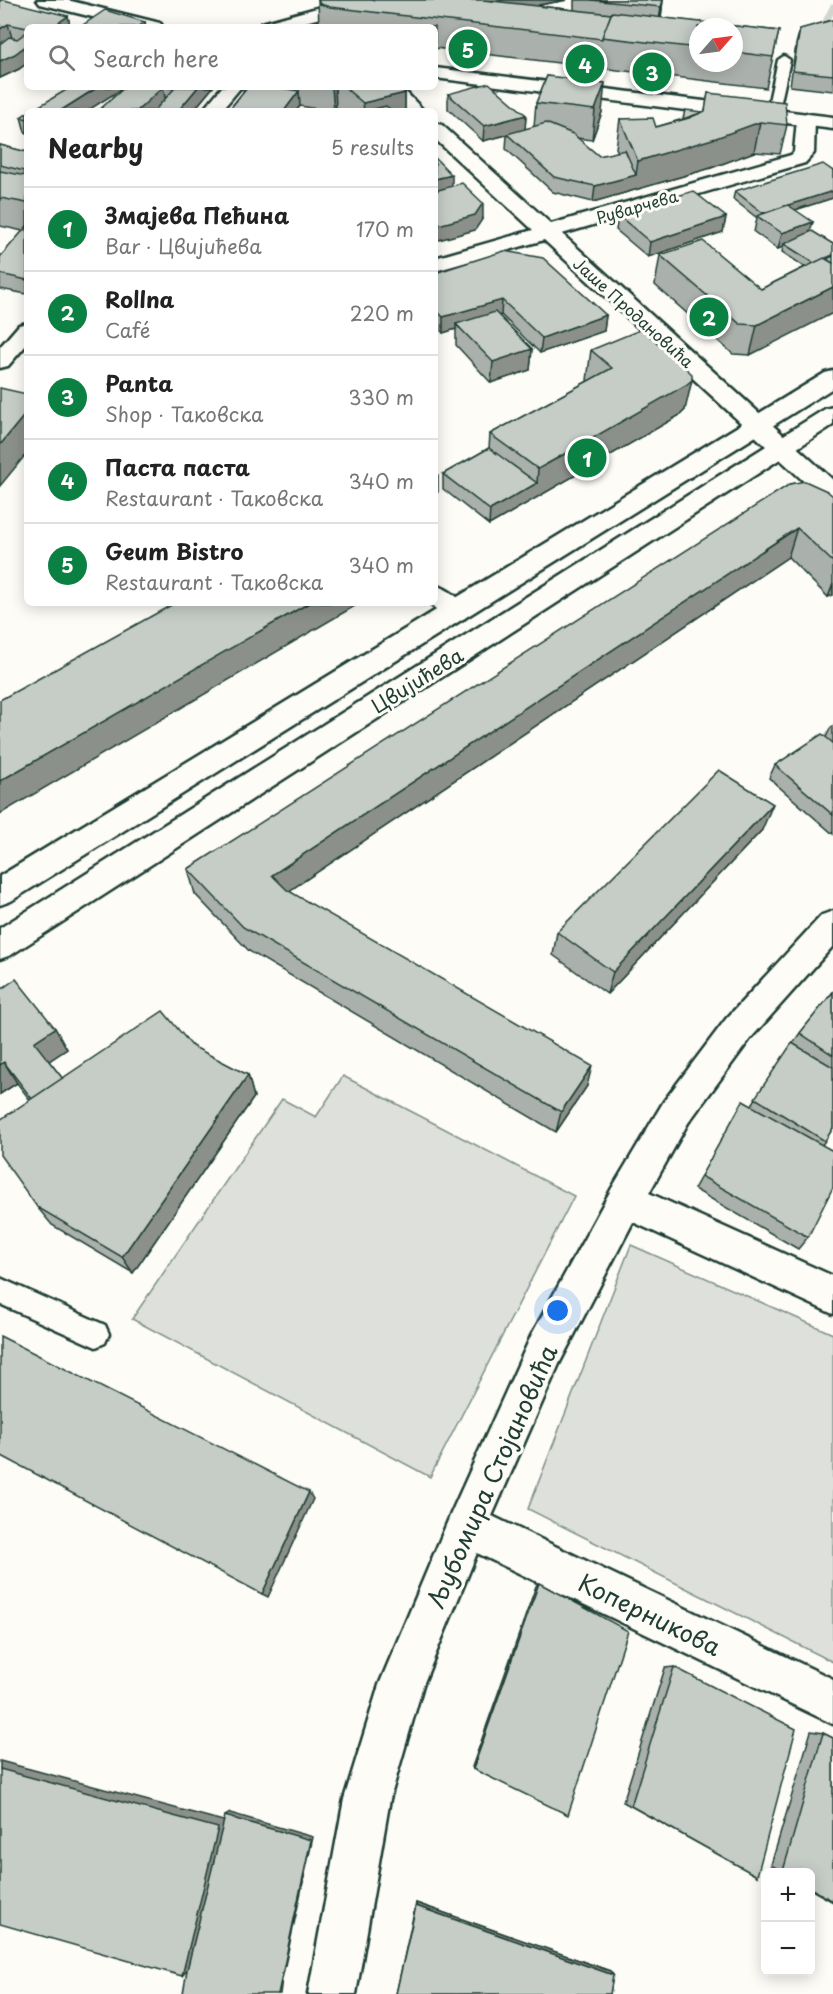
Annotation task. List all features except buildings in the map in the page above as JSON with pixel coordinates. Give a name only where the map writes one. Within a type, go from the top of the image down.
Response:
[{"type":"street","points":[[45,0],[142,24]]},
{"type":"street","points":[[284,24],[365,0]]},
{"type":"street","points":[[438,73],[833,123]]},
{"type":"street","points":[[214,108],[229,90]]},
{"type":"street","points":[[393,90],[412,108]]},
{"type":"street","name":"Руварчева","points":[[438,264],[798,159],[804,153],[806,119]]},
{"type":"street","name":"Јаше Продановића","points":[[438,132],[833,494]]},
{"type":"street","points":[[0,326],[24,330]]},
{"type":"street","points":[[0,361],[24,334]]},
{"type":"street","name":"Цвијићева","points":[[0,892],[833,378]]},
{"type":"street","name":"Цвијићева","points":[[0,945],[833,414]]},
{"type":"street","points":[[438,596],[456,611]]},
{"type":"street","name":"Љубомира Стојановића","points":[[332,1994],[346,1905],[367,1799],[401,1685],[467,1526],[545,1350],[675,1112],[738,1029],[833,924]]},
{"type":"street","points":[[625,1200],[833,1295]]},
{"type":"street","name":"Коперникова","points":[[467,1526],[833,1702]]},
{"type":"lane","points":[[772,115],[784,60]]},
{"type":"lane","points":[[0,1291],[96,1334]]},
{"type":"shaded area","points":[[343,1076],[574,1196],[430,1477],[132,1319],[282,1099],[316,1117]]},
{"type":"shaded area","points":[[631,1245],[833,1334],[833,1662],[528,1509]]},
{"type":"tunnel","points":[[827,12],[833,15]]},
{"type":"place","name":"Geum Bistro","points":[[468,49]]},
{"type":"place","name":"Паста паста","points":[[585,64]]},
{"type":"place","name":"Panta","points":[[652,72]]},
{"type":"place","name":"Rollna","points":[[709,317]]},
{"type":"place","name":"Змајева Пећина","points":[[587,458]]}]
